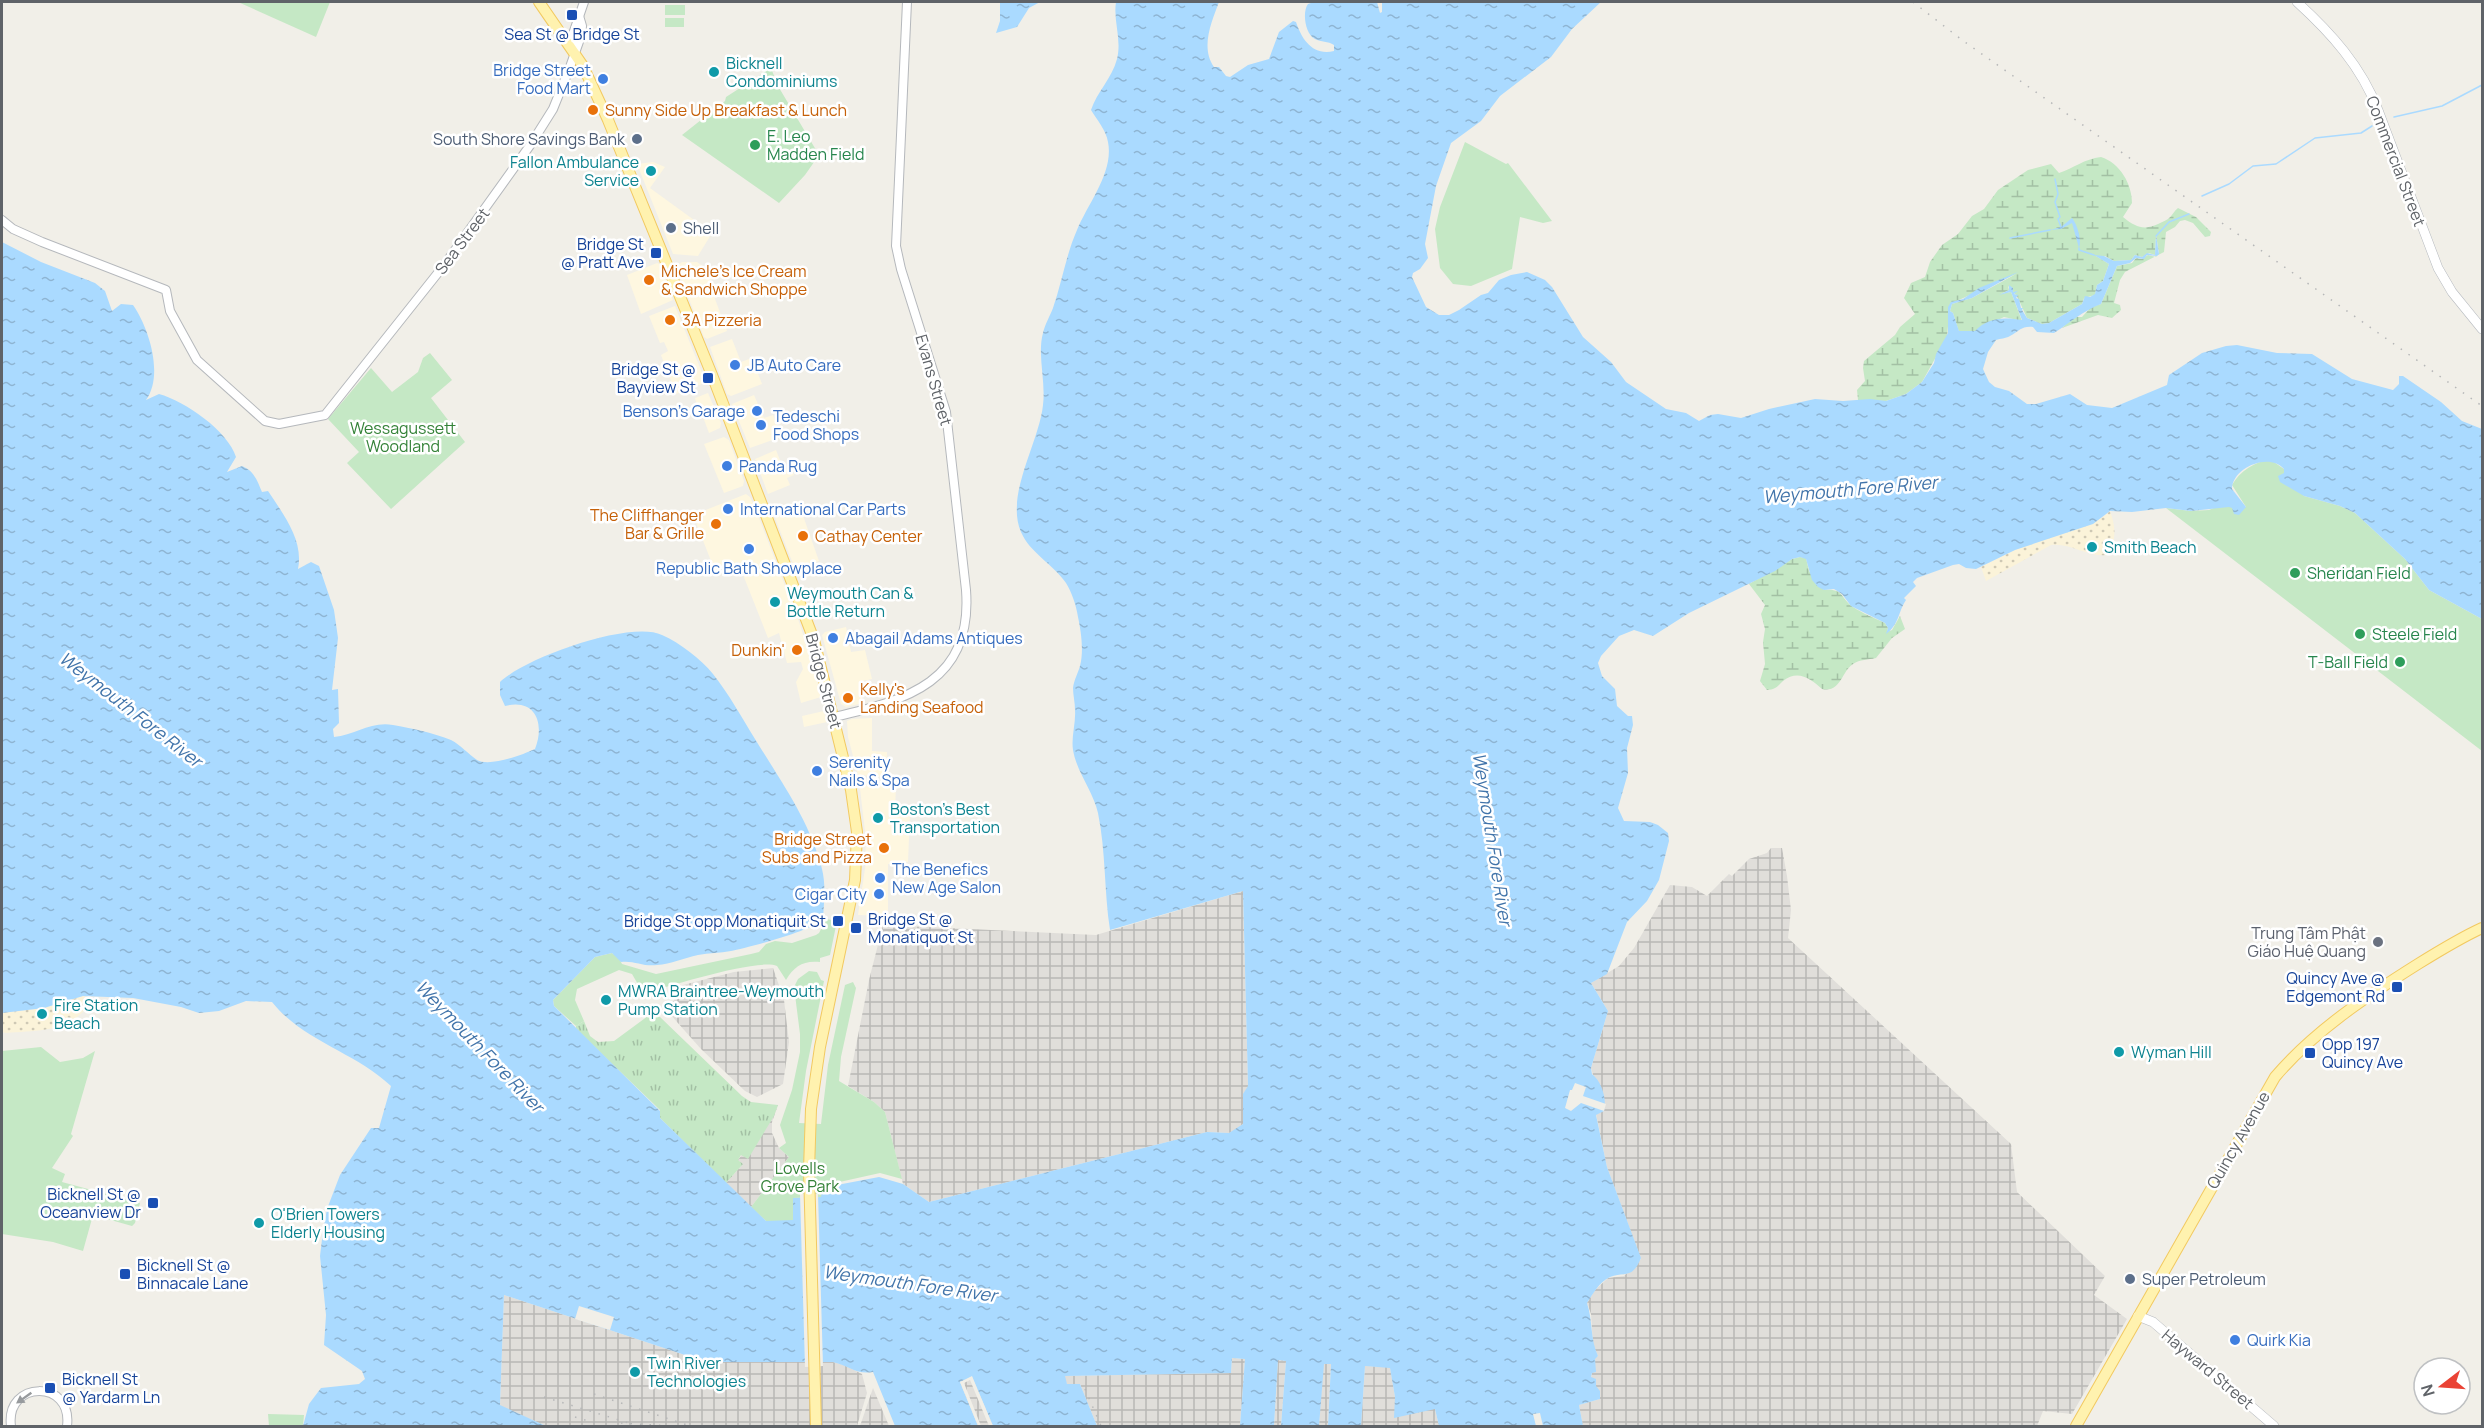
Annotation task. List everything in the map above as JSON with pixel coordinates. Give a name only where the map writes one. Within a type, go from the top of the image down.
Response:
[{"type":"main road","name":"Bridge Street","points":[[539,2],[583,66],[621,150],[780,547],[817,650],[853,801],[857,832],[857,866],[852,904],[818,1055],[811,1109],[809,1170],[816,1426]]},
{"type":"main road","name":"Commercial Street","points":[[2297,2],[2336,41],[2366,84],[2376,104],[2438,268],[2449,287],[2482,329]]},
{"type":"main road","name":"Quincy Avenue","points":[[2076,1426],[2278,1073],[2365,998],[2450,944],[2482,928]]},
{"type":"main road","name":"Hayward Street","points":[[2138,1316],[2153,1322],[2274,1426]]},
{"type":"street","name":"Sea Street","points":[[2,220],[13,229],[42,242],[166,290],[170,311],[191,351],[256,416],[279,424],[325,415],[410,310],[516,167],[553,110],[582,32],[577,20],[584,2]]},
{"type":"street","name":"Evans Street","points":[[834,717],[903,698],[930,682],[947,664],[957,648],[966,618],[966,590],[946,412],[901,269],[897,246],[908,2]]},
{"type":"street","points":[[555,25],[565,28],[577,20]]},
{"type":"street","points":[[11,1426],[11,1416],[18,1400],[37,1391],[50,1393],[61,1400],[67,1412],[68,1426]]},
{"type":"shaded area","points":[[653,162],[665,167],[650,188],[712,233],[698,256],[673,254],[637,164]]},
{"type":"shaded area","points":[[682,262],[697,262],[715,275],[709,283],[727,331],[707,339],[704,337],[676,266]]},
{"type":"shaded area","points":[[657,263],[660,264],[673,300],[641,314],[627,275]]},
{"type":"shaded area","points":[[675,306],[705,380],[704,383],[676,394],[661,355],[668,351],[664,342],[660,343],[649,316]]},
{"type":"shaded area","points":[[732,339],[741,362],[752,358],[762,384],[731,396],[727,394],[710,347]]},
{"type":"shaded area","points":[[708,393],[721,423],[720,428],[709,433],[703,417],[700,417],[695,398]]},
{"type":"shaded area","points":[[754,395],[764,418],[773,415],[781,437],[750,448],[732,404]]},
{"type":"shaded area","points":[[724,437],[729,440],[744,481],[743,486],[724,493],[704,444]]},
{"type":"shaded area","points":[[776,450],[784,470],[791,468],[794,475],[787,478],[790,485],[768,494],[755,459]]},
{"type":"shaded area","points":[[746,494],[754,505],[799,622],[821,697],[801,703],[796,682],[803,669],[801,662],[787,663],[779,633],[768,638],[738,562],[715,571],[693,515]]},
{"type":"shaded area","points":[[800,507],[819,561],[795,569],[775,518]]},
{"type":"shaded area","points":[[846,627],[851,652],[865,650],[872,679],[859,682],[863,703],[846,707],[841,704],[822,635],[825,632]]},
{"type":"shaded area","points":[[824,711],[827,722],[804,727],[802,716]]},
{"type":"shaded area","points":[[872,718],[872,751],[887,752],[886,777],[858,775],[848,737],[847,721]]},
{"type":"shaded area","points":[[866,784],[896,785],[895,812],[910,813],[908,862],[888,864],[888,916],[858,915],[866,862],[860,789]]},
{"type":"shaded area","points":[[1771,848],[1782,848],[1791,910],[1788,938],[2011,1144],[2017,1192],[2105,1276],[2094,1295],[2127,1319],[2072,1414],[2043,1411],[2037,1426],[1583,1426],[1579,1405],[1600,1399],[1591,1378],[1595,1358],[1598,1356],[1593,1345],[1591,1314],[1587,1303],[1595,1290],[1608,1278],[1624,1276],[1641,1259],[1607,1167],[1596,1114],[1604,1111],[1591,1068],[1608,1011],[1591,983],[1619,966],[1634,948],[1670,885],[1692,887],[1707,896],[1729,874],[1732,876],[1749,859],[1767,853]]},
{"type":"shaded area","points":[[1243,891],[1248,1087],[1243,1124],[1229,1133],[1207,1132],[929,1202],[903,1184],[885,1112],[874,1102],[848,1086],[869,980],[883,925],[1096,935]]},
{"type":"shaded area","points":[[773,968],[784,1000],[789,1042],[783,1084],[757,1097],[745,1091],[701,1049],[669,1013],[679,986],[734,972]]},
{"type":"shaded area","points":[[778,1105],[772,1122],[772,1133],[779,1148],[789,1157],[751,1207],[726,1183],[743,1164],[738,1160]]},
{"type":"shaded area","points":[[504,1295],[706,1362],[833,1362],[844,1365],[862,1374],[867,1393],[857,1426],[546,1426],[500,1406]]},
{"type":"shaded area","points":[[1232,1358],[1245,1359],[1240,1426],[1097,1426],[1080,1384],[1067,1384],[1064,1378],[1065,1376],[1231,1373]]},
{"type":"shaded area","points":[[1278,1360],[1286,1361],[1281,1426],[1274,1426]]},
{"type":"shaded area","points":[[1323,1364],[1331,1364],[1328,1426],[1319,1426]]},
{"type":"shaded area","points":[[1365,1366],[1390,1367],[1395,1397],[1435,1409],[1439,1426],[1361,1426]]},
{"type":"shaded area","points":[[972,1376],[993,1426],[978,1426],[960,1382]]},
{"type":"shaded area","points":[[873,1388],[889,1426],[860,1426]]},
{"type":"green space","points":[[238,2],[330,2],[316,37]]},
{"type":"green space","points":[[665,5],[685,5],[685,15],[665,15]]},
{"type":"green space","points":[[665,18],[684,18],[684,27],[665,27]]},
{"type":"green space","name":"E. Leo Madden Field","points":[[771,68],[778,86],[819,155],[805,175],[779,203],[682,135],[725,101],[726,97]]},
{"type":"green space","points":[[1465,142],[1508,163],[1552,221],[1543,223],[1520,217],[1512,269],[1471,286],[1453,284],[1440,268],[1435,229],[1440,207]]},
{"type":"green space","points":[[2101,157],[2114,164],[2124,175],[2130,189],[2132,203],[2123,217],[2129,222],[2139,227],[2149,227],[2168,219],[2178,208],[2196,217],[2211,232],[2210,236],[2205,237],[2193,223],[2185,220],[2180,221],[2166,232],[2164,252],[2157,256],[2159,253],[2156,235],[2155,255],[2149,253],[2142,257],[2135,255],[2131,260],[2114,261],[2105,256],[2096,256],[2109,264],[2103,281],[2097,285],[2095,295],[2084,298],[2082,304],[2049,323],[2042,324],[2027,318],[2017,296],[2008,286],[2009,290],[2001,294],[2011,292],[2022,321],[2004,317],[1975,331],[1959,332],[1953,313],[1950,311],[1952,304],[1972,298],[2016,274],[1950,304],[1947,337],[1922,382],[1906,394],[1886,401],[1858,400],[1857,390],[1865,381],[1864,361],[1895,335],[1900,327],[1915,314],[1904,298],[1911,283],[1925,277],[1930,262],[1942,245],[1958,234],[1972,216],[1984,209],[1998,190],[2028,170],[2051,164],[2059,173]]},
{"type":"green space","points":[[2148,255],[2155,257],[2125,272],[2120,280],[2114,303],[2120,305],[2121,310],[2112,318],[2098,315],[2062,328],[2073,317],[2082,317],[2091,307],[2101,304],[2117,266],[2132,263],[2136,258],[2142,259]]},
{"type":"green space","name":"Wessagussett Woodland","points":[[430,353],[452,380],[431,398],[465,442],[391,509],[347,463],[359,452],[328,419],[371,368],[392,392],[418,372],[423,358]]},
{"type":"green space","points":[[2271,460],[2284,469],[2284,474],[2304,496],[2340,506],[2355,513],[2405,559],[2429,590],[2482,619],[2482,751],[2166,508],[2191,511],[2209,510],[2216,507],[2246,507],[2232,485],[2248,468],[2259,462]]},
{"type":"green space","points":[[1806,558],[1809,571],[1824,590],[1839,592],[1853,607],[1885,623],[1888,628],[1887,632],[1892,630],[1900,616],[1905,629],[1892,638],[1876,658],[1861,660],[1853,664],[1833,688],[1822,689],[1809,679],[1794,676],[1767,690],[1760,681],[1765,664],[1763,642],[1765,629],[1761,614],[1765,605],[1749,584],[1792,559]]},
{"type":"green space","points":[[826,919],[837,921],[830,955],[820,958],[820,962],[800,965],[786,980],[777,966],[751,966],[643,993],[632,974],[619,970],[577,989],[575,1000],[584,1021],[576,1026],[554,1006],[553,1000],[595,957],[612,953],[619,958],[622,964],[656,974],[759,952],[766,944],[775,941],[792,943],[819,933]]},
{"type":"green space","name":"Lovells Grove Park","points":[[809,971],[817,972],[824,981],[806,1071],[799,1123],[821,1124],[828,1065],[845,985],[853,982],[856,988],[841,1057],[839,1081],[874,1102],[885,1112],[902,1179],[880,1173],[826,1185],[822,1187],[822,1197],[793,1198],[793,1221],[766,1221],[751,1207],[789,1157],[779,1148],[786,1143],[780,1125],[792,1090],[800,1052],[794,987],[798,979]]},
{"type":"green space","points":[[649,1013],[660,1017],[742,1096],[751,1102],[778,1105],[774,1116],[748,1159],[741,1155],[738,1160],[743,1164],[726,1183],[660,1118],[660,1110],[576,1029],[576,1026],[584,1021],[590,1036],[598,1042],[614,1041]]},
{"type":"green space","points":[[41,1047],[60,1062],[83,1058],[95,1051],[71,1134],[73,1136],[52,1168],[65,1174],[62,1182],[140,1203],[135,1223],[132,1226],[93,1215],[83,1251],[53,1242],[2,1234],[2,1051]]},
{"type":"green space","points":[[268,1414],[304,1415],[303,1426],[269,1426]]},
{"type":"sand","name":"Smith Beach","points":[[2110,511],[2114,534],[2112,545],[2106,555],[2051,545],[1986,581],[1981,567],[2015,550],[2103,517]]},
{"type":"sand","name":"Fire Station Beach","points":[[83,996],[91,1001],[74,1019],[65,1024],[43,1030],[2,1032],[2,1013],[44,1008]]},
{"type":"water","points":[[1000,2],[1040,2],[1029,8],[1017,27],[996,33],[1000,21]]},
{"type":"water","name":"Weymouth Fore River","points":[[1116,2],[1219,2],[1209,34],[1208,51],[1214,67],[1219,67],[1226,76],[1230,77],[1248,65],[1269,59],[1279,32],[1293,21],[1296,22],[1305,40],[1314,49],[1334,51],[1334,45],[1315,39],[1309,33],[1305,17],[1306,8],[1308,4],[1314,2],[1377,2],[1380,13],[1382,2],[1601,2],[1572,29],[1551,57],[1500,96],[1481,121],[1451,143],[1436,186],[1425,244],[1428,258],[1420,269],[1413,273],[1412,277],[1426,307],[1439,315],[1449,315],[1459,310],[1481,295],[1488,293],[1499,280],[1511,275],[1527,272],[1545,280],[1552,287],[1583,337],[1611,362],[1626,382],[1666,409],[1686,413],[1699,421],[1710,415],[1718,414],[1741,418],[1815,399],[1886,401],[1906,394],[1922,382],[1934,363],[1936,354],[1948,333],[1948,307],[1951,302],[1963,299],[1979,288],[2018,272],[1972,298],[1952,304],[1950,311],[1953,313],[1959,331],[1975,331],[1985,323],[1997,319],[2022,320],[2011,292],[1999,295],[2009,290],[2009,285],[2013,288],[2013,292],[2018,291],[2014,294],[2018,295],[2016,298],[2019,299],[2027,318],[2042,324],[2049,323],[2082,304],[2085,296],[2090,297],[2095,294],[2097,285],[2103,281],[2109,264],[2094,255],[2104,256],[2114,261],[2131,260],[2135,255],[2142,257],[2147,253],[2155,255],[2156,235],[2159,254],[2157,256],[2147,255],[2144,259],[2136,258],[2130,263],[2117,266],[2101,304],[2054,333],[2037,332],[2033,327],[2026,327],[2008,337],[1996,340],[1988,352],[1983,369],[1989,382],[1995,387],[2009,391],[2027,404],[2036,404],[2070,394],[2087,405],[2112,408],[2167,385],[2169,375],[2202,353],[2237,345],[2277,353],[2312,354],[2352,379],[2393,390],[2399,384],[2399,376],[2403,376],[2441,402],[2462,421],[2482,429],[2482,619],[2429,590],[2405,559],[2355,513],[2340,506],[2304,496],[2280,482],[2278,476],[2284,473],[2284,469],[2277,464],[2261,462],[2244,469],[2234,481],[2232,489],[2246,507],[2239,515],[2234,514],[2232,508],[2229,507],[2191,511],[2166,508],[2132,512],[2110,511],[2093,524],[2015,550],[1976,569],[1966,568],[1959,564],[1917,578],[1913,582],[1916,586],[1904,598],[1906,600],[1896,622],[1886,634],[1888,628],[1885,623],[1851,606],[1842,594],[1834,589],[1824,590],[1818,587],[1812,580],[1806,559],[1800,557],[1792,559],[1775,571],[1689,613],[1653,636],[1634,630],[1619,636],[1601,656],[1598,663],[1602,676],[1615,689],[1617,706],[1628,716],[1632,716],[1633,725],[1627,748],[1628,773],[1618,808],[1624,821],[1650,822],[1658,825],[1668,833],[1669,841],[1659,880],[1647,901],[1627,922],[1607,974],[1591,983],[1608,1011],[1591,1068],[1592,1074],[1601,1086],[1605,1101],[1604,1111],[1596,1115],[1607,1167],[1641,1258],[1631,1272],[1615,1275],[1603,1282],[1587,1303],[1598,1356],[1595,1359],[1596,1372],[1592,1373],[1591,1377],[1596,1379],[1600,1399],[1579,1405],[1583,1426],[1543,1426],[1540,1413],[1533,1414],[1536,1426],[1439,1426],[1435,1409],[1394,1418],[1395,1397],[1390,1368],[1365,1366],[1361,1426],[1328,1426],[1331,1364],[1324,1364],[1319,1426],[1281,1426],[1286,1361],[1278,1360],[1274,1426],[1240,1426],[1245,1359],[1232,1358],[1231,1373],[1065,1376],[1067,1384],[1080,1384],[1097,1426],[993,1426],[972,1377],[960,1382],[978,1426],[895,1426],[873,1372],[858,1371],[833,1362],[706,1362],[504,1295],[500,1405],[546,1426],[303,1426],[309,1404],[321,1388],[359,1384],[365,1379],[362,1371],[324,1345],[326,1315],[320,1256],[327,1209],[340,1175],[371,1128],[379,1128],[391,1086],[362,1064],[299,1027],[272,1002],[246,1001],[219,1011],[199,1013],[181,1007],[133,998],[83,996],[44,1008],[2,1013],[2,242],[41,262],[95,283],[105,291],[112,311],[121,304],[133,305],[149,339],[154,365],[154,378],[146,400],[159,394],[193,410],[215,427],[236,457],[227,472],[242,466],[249,470],[257,480],[262,492],[268,491],[286,518],[298,548],[298,569],[311,562],[319,566],[334,610],[338,638],[332,690],[338,689],[339,723],[333,729],[334,737],[377,725],[393,725],[451,740],[477,760],[498,761],[535,749],[538,740],[538,722],[531,709],[516,705],[505,706],[500,695],[500,682],[531,662],[603,637],[647,632],[662,635],[676,642],[708,668],[730,698],[784,785],[810,834],[823,875],[823,919],[808,928],[765,942],[662,964],[621,962],[612,953],[595,957],[553,1000],[554,1006],[660,1111],[660,1118],[766,1221],[793,1220],[793,1198],[821,1197],[822,1192],[837,1185],[879,1177],[903,1184],[929,1202],[1207,1132],[1229,1133],[1243,1124],[1243,1094],[1248,1086],[1243,891],[1110,930],[1098,813],[1073,750],[1075,715],[1073,688],[1082,654],[1077,613],[1066,583],[1030,546],[1021,532],[1017,517],[1020,486],[1043,405],[1041,341],[1043,333],[1053,308],[1073,239],[1099,187],[1107,165],[1109,153],[1107,138],[1091,110],[1117,59],[1119,44]]},
{"type":"water","points":[[2072,218],[2078,232],[2079,248],[2072,223],[2061,229],[2050,230],[2061,227]]},
{"type":"pier","points":[[1575,1083],[1586,1087],[1583,1096],[1606,1104],[1604,1111],[1581,1103],[1571,1111],[1565,1108],[1570,1090]]},
{"type":"pier","points":[[800,1194],[818,1194],[823,1366],[805,1367]]},
{"type":"pier","points":[[579,1306],[614,1317],[610,1330],[575,1319]]},
{"type":"pier","points":[[972,1376],[993,1426],[989,1426],[970,1380],[964,1383],[981,1426],[978,1426],[960,1382]]},
{"type":"waterway","points":[[2394,117],[2442,106],[2482,85]]},
{"type":"waterway","points":[[2202,196],[2229,184],[2253,166],[2276,164],[2315,138],[2361,133],[2372,126]]},
{"type":"waterway","points":[[2055,179],[2058,194],[2055,202],[2061,227]]},
{"type":"waterway","points":[[2156,236],[2169,222],[2189,214]]},
{"type":"waterway","points":[[2010,238],[2050,230]]},
{"type":"waterway","points":[[2079,248],[2079,250],[2094,255]]},
{"type":"railway","points":[[1913,2],[1962,40],[2482,406]]},
{"type":"railway","points":[[1085,1389],[1101,1426]]},
{"type":"railway","points":[[594,1394],[690,1426]]},
{"type":"railway","points":[[544,1397],[629,1423]]},
{"type":"railway","points":[[575,1417],[602,1425]]},
{"type":"railway","points":[[621,1423],[669,1426]]},
{"type":"place","name":"Sea St @ Bridge St","points":[[572,15]]},
{"type":"place","name":"Bicknell Condominiums","points":[[714,72]]},
{"type":"place","name":"Bridge Street Food Mart","points":[[603,79]]},
{"type":"place","name":"Sunny Side Up Breakfast & Lunch","points":[[593,110]]},
{"type":"place","name":"South Shore Savings Bank","points":[[637,139]]},
{"type":"place","name":"E. Leo Madden Field","points":[[755,145]]},
{"type":"place","name":"Fallon Ambulance Service","points":[[651,171]]},
{"type":"place","name":"Shell","points":[[671,228]]},
{"type":"place","name":"Bridge St @ Pratt Ave","points":[[656,253]]},
{"type":"place","name":"Michele's Ice Cream & Sandwich Shoppe","points":[[649,280]]},
{"type":"place","name":"3A Pizzeria","points":[[670,320]]},
{"type":"place","name":"JB Auto Care","points":[[735,365]]},
{"type":"place","name":"Bridge St @ Bayview St","points":[[708,378]]},
{"type":"place","name":"Benson's Garage","points":[[757,411]]},
{"type":"place","name":"Tedeschi Food Shops","points":[[761,425]]},
{"type":"place","name":"Panda Rug","points":[[727,466]]},
{"type":"place","name":"International Car Parts","points":[[728,509]]},
{"type":"place","name":"The Cliffhanger Bar & Grille","points":[[716,524]]},
{"type":"place","name":"Cathay Center","points":[[803,536]]},
{"type":"place","name":"Smith Beach","points":[[2092,547]]},
{"type":"place","name":"Republic Bath Showplace","points":[[749,549]]},
{"type":"place","name":"Sheridan Field","points":[[2295,573]]},
{"type":"place","name":"Weymouth Can & Bottle Return","points":[[775,602]]},
{"type":"place","name":"Steele Field","points":[[2360,634]]},
{"type":"place","name":"Abagail Adams Antiques","points":[[833,638]]},
{"type":"place","name":"Dunkin'","points":[[797,650]]},
{"type":"place","name":"T-Ball Field","points":[[2400,662]]},
{"type":"place","name":"Kelly's Landing Seafood","points":[[848,698]]},
{"type":"place","name":"Serenity Nails & Spa","points":[[817,771]]},
{"type":"place","name":"Boston's Best Transportation","points":[[878,818]]},
{"type":"place","name":"Bridge Street Subs and Pizza","points":[[884,848]]},
{"type":"place","name":"The Benefics New Age Salon","points":[[880,878]]},
{"type":"place","name":"Cigar City","points":[[879,894]]},
{"type":"place","name":"Bridge St opp Monatiquit St","points":[[838,921]]},
{"type":"place","name":"Bridge St @ Monatiquot St","points":[[856,928]]},
{"type":"place","name":"Trung Tâm Phật Giáo Huệ Quang","points":[[2378,942]]},
{"type":"place","name":"Quincy Ave @ Edgemont Rd","points":[[2397,987]]},
{"type":"place","name":"MWRA Braintree-Weymouth Pump Station","points":[[606,1000]]},
{"type":"place","name":"Fire Station Beach","points":[[42,1014]]},
{"type":"place","name":"Wyman Hill","points":[[2119,1052]]},
{"type":"place","name":"Opp 197 Quincy Ave","points":[[2310,1053]]},
{"type":"place","name":"Bicknell St @ Oceanview Dr","points":[[153,1203]]},
{"type":"place","name":"O'Brien Towers Elderly Housing","points":[[259,1223]]},
{"type":"place","name":"Bicknell St @ Binnacale Lane","points":[[125,1274]]},
{"type":"place","name":"Super Petroleum","points":[[2130,1279]]},
{"type":"place","name":"Quirk Kia","points":[[2235,1340]]},
{"type":"place","name":"Twin River Technologies","points":[[635,1372]]},
{"type":"place","name":"Bicknell St @ Yardarm Ln","points":[[50,1388]]}]
